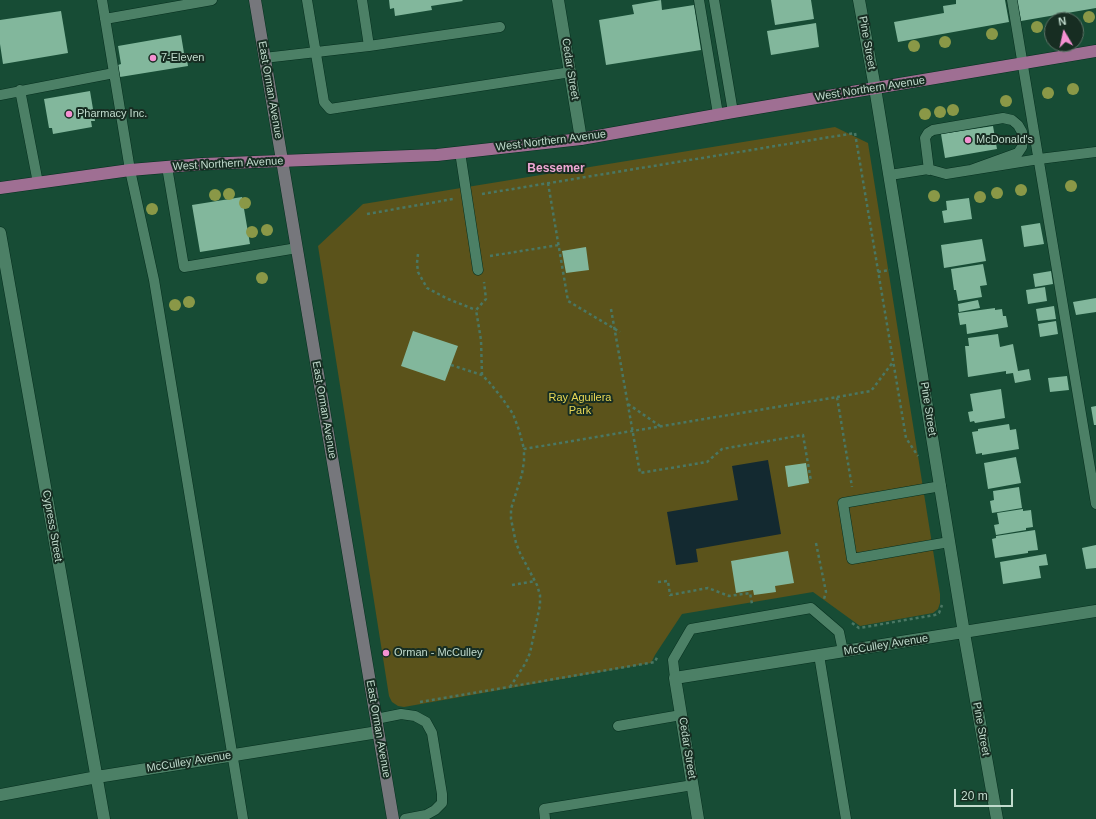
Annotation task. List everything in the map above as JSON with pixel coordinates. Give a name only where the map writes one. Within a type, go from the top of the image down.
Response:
[{"type":"main road","name":"West Northern Avenue","points":[[0,188],[130,170],[202,164],[282,160],[437,155],[581,139],[718,114],[1096,51]]},
{"type":"street","name":"East Orman Avenue","points":[[255,0],[393,819]]},
{"type":"street","name":"Cedar Street","points":[[558,0],[581,139]]},
{"type":"street","name":"Pine Street","points":[[859,0],[890,175],[949,542],[996,819]]},
{"type":"street","name":"Cypress Street","points":[[0,233],[104,819]]},
{"type":"street","name":"McCulley Avenue","points":[[675,678],[1096,611]]},
{"type":"street","name":"Cedar Street","points":[[675,678],[698,819]]},
{"type":"street","name":"McCulley Avenue","points":[[0,795],[97,777],[378,732]]},
{"type":"lane","points":[[102,0],[130,170],[154,280],[243,819]]},
{"type":"lane","points":[[105,19],[212,0]]},
{"type":"lane","points":[[307,0],[324,102],[330,109],[570,72]]},
{"type":"lane","points":[[362,0],[369,46]]},
{"type":"lane","points":[[699,0],[718,114]]},
{"type":"lane","points":[[714,0],[733,112]]},
{"type":"lane","points":[[1012,0],[1096,504]]},
{"type":"lane","points":[[264,58],[369,46],[500,27]]},
{"type":"lane","points":[[0,95],[114,73]]},
{"type":"lane","points":[[20,90],[38,183]]},
{"type":"lane","points":[[929,170],[925,138],[928,133],[933,130],[1003,118],[1012,120],[1018,125],[1022,132],[1023,140],[1022,147],[1018,153],[971,170]]},
{"type":"lane","points":[[460,152],[478,270]]},
{"type":"lane","points":[[890,175],[929,170],[946,174],[1039,159],[1096,152]]},
{"type":"lane","points":[[168,167],[184,267],[297,248]]},
{"type":"lane","points":[[941,486],[843,503],[852,559],[949,542]]},
{"type":"lane","points":[[675,678],[673,660],[691,629],[811,608],[839,632],[843,651]]},
{"type":"lane","points":[[819,655],[846,819]]},
{"type":"lane","points":[[376,719],[401,714],[415,716],[426,722],[432,733],[442,794],[442,803],[435,810],[426,815],[405,819]]},
{"type":"lane","points":[[618,726],[681,715]]},
{"type":"lane","points":[[545,819],[544,809],[693,785]]},
{"type":"path","points":[[367,214],[548,183],[855,134],[906,438],[920,458]]},
{"type":"path","points":[[548,183],[568,301],[620,332]]},
{"type":"path","points":[[476,258],[559,245]]},
{"type":"path","points":[[418,254],[418,272],[428,288],[448,299],[476,310]]},
{"type":"path","points":[[476,310],[486,299],[484,281]]},
{"type":"path","points":[[611,308],[640,474],[707,462],[722,450],[803,435],[811,481]]},
{"type":"path","points":[[476,310],[481,340],[482,375]]},
{"type":"path","points":[[524,449],[872,391],[894,362]]},
{"type":"path","points":[[451,364],[482,375],[502,398],[513,414],[524,449],[522,474],[511,509],[511,519],[516,543],[535,581],[540,595],[540,606],[534,640],[530,653],[525,664],[510,687]]},
{"type":"path","points":[[837,397],[854,501]]},
{"type":"path","points":[[628,404],[660,426]]},
{"type":"path","points":[[816,543],[826,592],[825,598],[822,602]]},
{"type":"path","points":[[512,585],[535,581]]},
{"type":"path","points":[[658,582],[668,581],[670,595],[708,588],[729,596],[750,593],[752,604]]},
{"type":"green space","name":"Ray Aguilera Park","points":[[835,127],[868,143],[940,594],[938,609],[933,613],[860,626],[813,592],[682,614],[651,663],[404,707],[398,706],[392,702],[389,696],[318,246],[363,204]]},
{"type":"water","points":[[768,460],[781,534],[696,549],[698,562],[676,565],[667,512],[738,500],[732,466]]},
{"type":"building","points":[[389,0],[463,1],[431,6],[432,10],[395,16],[394,8],[390,9]]},
{"type":"building","points":[[661,0],[662,10],[694,5],[701,50],[606,65],[599,20],[634,14],[632,5]]},
{"type":"building","points":[[771,0],[811,0],[814,19],[775,25]]},
{"type":"building","points":[[956,0],[1005,0],[1009,22],[898,42],[894,22],[944,13],[943,6],[956,4]]},
{"type":"building","points":[[1017,0],[1096,0],[1096,8],[1073,12],[1044,12],[1044,17],[1021,21]]},
{"type":"building","points":[[61,11],[68,53],[3,64],[0,44],[0,20]]},
{"type":"building","points":[[816,23],[819,47],[771,55],[767,31]]},
{"type":"building","points":[[181,35],[188,66],[120,77],[118,65],[121,64],[118,46]]},
{"type":"building","points":[[90,91],[95,121],[91,121],[92,127],[53,134],[52,128],[49,128],[44,99]]},
{"type":"building","points":[[993,126],[997,149],[945,158],[941,134]]},
{"type":"building","points":[[242,197],[250,244],[200,252],[192,205]]},
{"type":"building","points":[[969,198],[972,219],[944,223],[942,211],[947,210],[946,201]]},
{"type":"building","points":[[1040,223],[1044,244],[1024,247],[1021,226]]},
{"type":"building","points":[[982,239],[986,261],[944,268],[941,245]]},
{"type":"building","points":[[586,247],[589,270],[566,273],[562,251]]},
{"type":"building","points":[[983,264],[987,285],[980,286],[982,297],[958,301],[956,290],[954,290],[951,269]]},
{"type":"building","points":[[1051,271],[1053,284],[1035,287],[1033,274]]},
{"type":"building","points":[[1045,287],[1047,301],[1028,304],[1026,290]]},
{"type":"building","points":[[1096,298],[1096,312],[1076,315],[1073,302]]},
{"type":"building","points":[[978,300],[980,308],[959,312],[958,304]]},
{"type":"building","points":[[1054,306],[1056,319],[1038,321],[1036,309]]},
{"type":"building","points":[[995,308],[995,310],[1002,309],[1003,316],[1006,316],[1008,327],[967,334],[966,324],[960,325],[958,313]]},
{"type":"building","points":[[1056,321],[1058,334],[1040,337],[1038,324]]},
{"type":"building","points":[[413,331],[458,346],[445,381],[401,366]]},
{"type":"building","points":[[998,334],[1000,347],[1013,344],[1018,371],[1029,369],[1031,380],[1015,383],[1013,373],[1006,374],[1006,371],[968,377],[965,346],[969,346],[968,338]]},
{"type":"building","points":[[1067,376],[1069,390],[1050,392],[1048,378]]},
{"type":"building","points":[[1001,389],[1005,418],[975,423],[974,421],[970,422],[968,412],[973,411],[970,394]]},
{"type":"building","points":[[1096,406],[1096,425],[1094,425],[1091,407]]},
{"type":"building","points":[[1009,424],[1010,430],[1016,429],[1019,449],[982,455],[982,453],[976,454],[972,432],[978,431],[978,429]]},
{"type":"building","points":[[1016,457],[1021,483],[988,489],[984,463]]},
{"type":"building","points":[[806,463],[809,483],[788,487],[785,466]]},
{"type":"building","points":[[1019,487],[1022,508],[992,513],[990,501],[994,500],[993,491]]},
{"type":"building","points":[[1023,509],[1023,511],[1031,510],[1033,527],[1026,528],[1026,530],[996,535],[994,525],[999,524],[997,513]]},
{"type":"building","points":[[1035,530],[1038,550],[995,558],[992,539],[996,538],[996,536]]},
{"type":"building","points":[[1096,545],[1096,568],[1086,569],[1082,548]]},
{"type":"building","points":[[788,551],[794,583],[775,586],[776,592],[754,595],[753,590],[736,593],[731,561]]},
{"type":"building","points":[[1046,554],[1048,565],[1039,566],[1041,578],[1003,584],[1000,562]]},
{"type":"place","name":"7-Eleven","points":[[153,58]]},
{"type":"place","name":"Pharmacy Inc.","points":[[69,114]]},
{"type":"place","name":"McDonald's","points":[[968,140]]},
{"type":"place","name":"Orman - McCulley","points":[[386,653]]},
{"type":"district","name":"Bessemer","points":[[556,169]]}]
